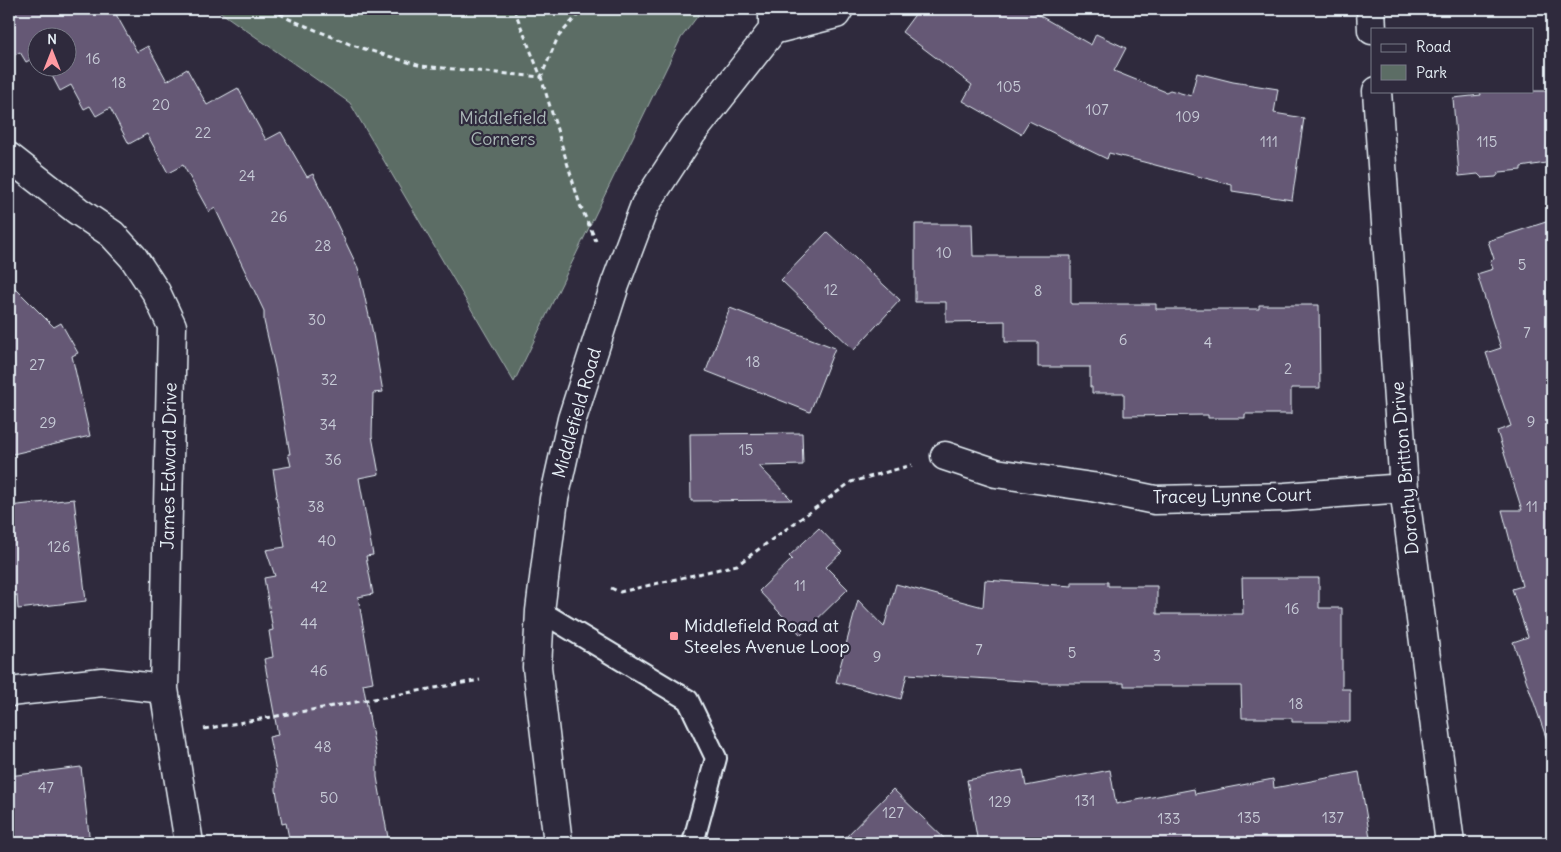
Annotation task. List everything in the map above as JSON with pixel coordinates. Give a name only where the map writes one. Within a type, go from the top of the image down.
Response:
[{"type":"street","name":"Middlefield Road","points":[[558,843],[537,667],[540,611],[554,499],[572,419],[614,285],[645,205],[692,133],[773,19],[836,14],[839,9]]},
{"type":"street","points":[[1371,9],[1372,28]]},
{"type":"street","name":"Dorothy Britton Drive","points":[[1377,92],[1404,488],[1450,843]]},
{"type":"street","name":"James Edward Drive","points":[[9,157],[78,211],[112,234],[133,257],[156,292],[172,326],[164,689],[189,843]]},
{"type":"street","name":"Tracey Lynne Court","points":[[945,456],[996,474],[1092,487],[1154,500],[1285,497],[1404,488]]},
{"type":"street","points":[[9,692],[102,682],[164,689]]},
{"type":"lane","points":[[540,611],[688,700],[716,758],[693,843]]},
{"type":"path","points":[[272,9],[289,19],[352,45],[421,66],[541,77]]},
{"type":"path","points":[[514,9],[541,77],[580,205],[614,285]]},
{"type":"path","points":[[541,77],[558,37],[583,9]]},
{"type":"path","points":[[611,588],[620,592],[737,565],[851,482],[945,456]]},
{"type":"path","points":[[172,735],[480,680]]},
{"type":"green space","name":"Middlefield Corners","points":[[216,9],[703,9],[681,38],[514,382],[350,103]]},
{"type":"building","points":[[9,9],[113,9],[137,52],[148,46],[167,81],[187,69],[207,105],[238,88],[266,140],[281,132],[307,177],[313,174],[358,268],[372,329],[383,392],[373,393],[372,436],[379,474],[359,478],[373,555],[366,556],[373,594],[358,597],[373,682],[363,684],[377,758],[377,777],[389,843],[290,843],[286,823],[282,824],[276,790],[276,772],[269,737],[278,735],[264,659],[273,657],[269,631],[273,630],[264,578],[275,576],[266,550],[285,547],[273,469],[291,466],[288,454],[290,454],[275,368],[264,321],[264,311],[215,208],[209,212],[183,165],[168,173],[147,134],[129,144],[110,108],[96,116],[90,106],[84,109],[71,85],[60,91],[53,78],[78,78],[78,28],[28,28],[28,61],[26,62],[20,52],[9,58]]},
{"type":"building","points":[[919,9],[1028,9],[1091,45],[1096,34],[1126,48],[1114,71],[1166,92],[1170,90],[1191,96],[1197,73],[1233,82],[1278,89],[1274,113],[1304,118],[1292,200],[1232,191],[1232,185],[1109,153],[1107,159],[1029,121],[1021,134],[963,101],[972,85],[902,32]]},
{"type":"building","points":[[1552,91],[1552,162],[1521,167],[1521,170],[1500,172],[1496,177],[1482,178],[1478,174],[1459,176],[1453,98],[1481,95],[1480,92]]},
{"type":"building","points":[[1552,220],[1552,742],[1548,743],[1513,642],[1528,637],[1512,589],[1522,586],[1502,510],[1522,510],[1497,431],[1511,426],[1486,353],[1501,348],[1477,274],[1493,269],[1490,261],[1494,259],[1488,241]]},
{"type":"building","points":[[915,224],[972,224],[973,256],[1071,256],[1071,304],[1156,304],[1156,309],[1259,309],[1259,305],[1319,305],[1320,388],[1291,388],[1291,414],[1245,414],[1245,418],[1208,418],[1208,415],[1124,416],[1124,393],[1092,393],[1092,387],[1090,387],[1090,367],[1038,367],[1038,342],[1005,342],[1005,321],[946,322],[946,302],[915,302]]},
{"type":"building","points":[[827,232],[900,300],[854,350],[781,280]]},
{"type":"building","points":[[9,282],[54,327],[61,323],[78,353],[72,356],[90,436],[9,455]]},
{"type":"building","points":[[730,308],[835,348],[810,412],[706,371]]},
{"type":"building","points":[[802,433],[803,465],[759,466],[792,500],[691,501],[690,434]]},
{"type":"building","points":[[74,499],[86,601],[18,609],[17,595],[9,596],[9,506]]},
{"type":"building","points":[[819,528],[842,552],[826,567],[848,589],[801,635],[759,591],[792,559],[789,556]]},
{"type":"building","points":[[1242,578],[1319,578],[1319,608],[1342,608],[1342,689],[1350,689],[1350,722],[1292,722],[1292,718],[1242,718],[1241,686],[1124,686],[1124,683],[1039,683],[907,674],[901,699],[836,682],[858,600],[884,627],[896,584],[983,607],[985,580],[1072,586],[1072,582],[1108,582],[1108,586],[1157,586],[1157,614],[1243,614]]},
{"type":"building","points":[[81,767],[90,843],[9,843],[9,776]]},
{"type":"building","points":[[1023,770],[1026,786],[1110,770],[1116,804],[1194,789],[1195,794],[1273,779],[1274,788],[1359,772],[1371,843],[978,843],[967,780]]},
{"type":"building","points":[[893,789],[949,843],[840,843]]},
{"type":"place","name":"Middlefield Road at Steeles Avenue Loop","points":[[674,636]]}]
